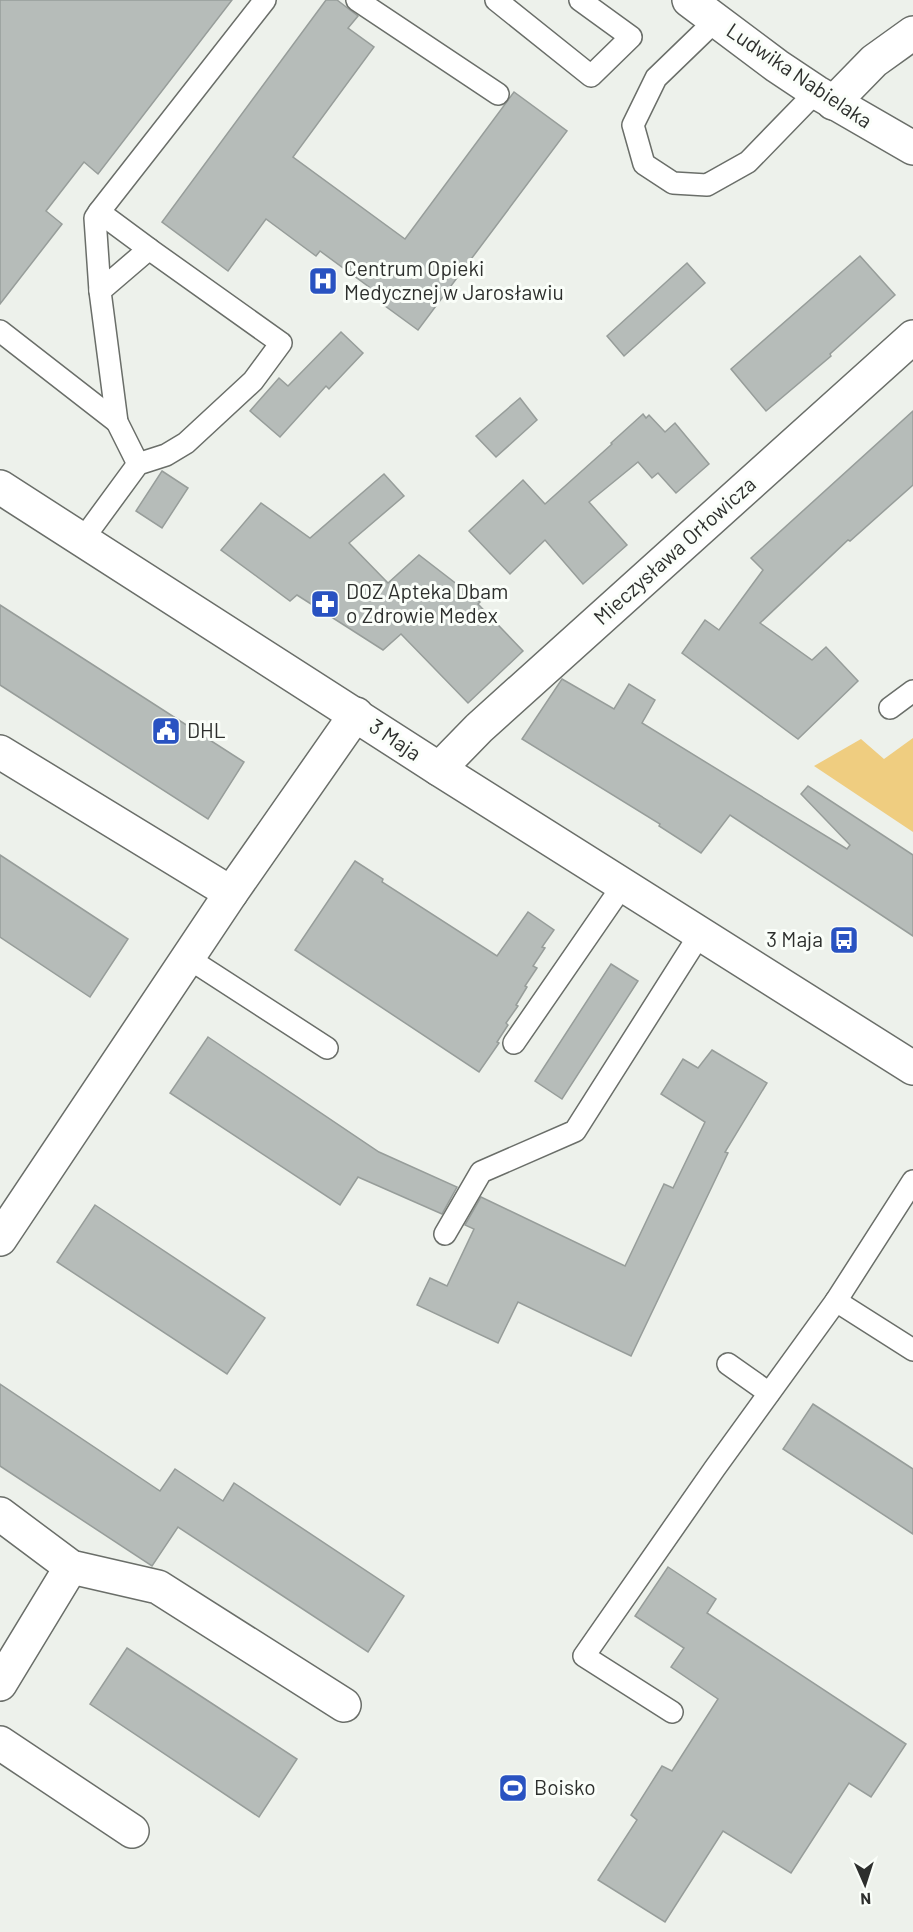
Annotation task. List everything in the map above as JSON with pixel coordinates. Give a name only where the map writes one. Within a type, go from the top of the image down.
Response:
[{"type":"street","name":"Ludwika Nabielaka","points":[[689,0],[824,97],[913,148]]},
{"type":"street","points":[[824,97],[913,33]]},
{"type":"street","name":"Mieczysława Orłowicza","points":[[439,769],[487,720],[913,337]]},
{"type":"street","name":"3 Maja","points":[[0,487],[439,769],[913,1068]]},
{"type":"street","points":[[0,1239],[231,893],[356,714]]},
{"type":"street","points":[[0,752],[231,893]]},
{"type":"street","points":[[0,1514],[71,1567],[158,1587],[344,1705]]},
{"type":"street","points":[[0,1684],[71,1567]]},
{"type":"street","points":[[0,1743],[132,1831]]},
{"type":"lane","points":[[138,464],[117,422],[99,291],[95,218],[265,0]]},
{"type":"lane","points":[[357,0],[498,94]]},
{"type":"lane","points":[[496,0],[591,76],[631,38],[580,0]]},
{"type":"lane","points":[[716,20],[656,78],[633,125],[644,164],[673,183],[707,185],[748,162],[824,97]]},
{"type":"lane","points":[[83,539],[138,464],[166,455],[186,443],[253,381],[281,343],[99,212]]},
{"type":"lane","points":[[99,291],[149,249]]},
{"type":"lane","points":[[0,331],[117,422]]},
{"type":"lane","points":[[890,708],[913,691]]},
{"type":"lane","points":[[514,1043],[623,885]]},
{"type":"lane","points":[[445,1234],[481,1172],[575,1131],[700,934]]},
{"type":"lane","points":[[188,958],[327,1048]]},
{"type":"lane","points":[[672,1712],[584,1656],[836,1301],[913,1181]]},
{"type":"lane","points":[[836,1301],[913,1350]]},
{"type":"lane","points":[[728,1364],[769,1393]]},
{"type":"shaded area","points":[[913,738],[913,832],[814,766],[861,739],[884,759]]},
{"type":"building","points":[[0,0],[232,0],[98,174],[84,162],[46,211],[62,224],[0,304]]},
{"type":"building","points":[[326,0],[337,0],[358,16],[348,28],[374,47],[293,157],[405,239],[514,92],[567,131],[418,330],[366,292],[369,287],[320,251],[316,256],[266,219],[228,271],[162,222]]},
{"type":"building","points":[[860,256],[895,295],[830,354],[831,356],[766,411],[731,369]]},
{"type":"building","points":[[687,263],[705,283],[624,356],[607,336]]},
{"type":"building","points":[[341,332],[363,353],[329,389],[326,386],[280,437],[250,411],[279,378],[288,386]]},
{"type":"building","points":[[520,398],[537,420],[496,457],[476,436]]},
{"type":"building","points":[[913,411],[913,485],[850,541],[848,540],[760,623],[812,660],[826,647],[858,681],[798,739],[682,653],[705,620],[719,630],[763,570],[751,558]]},
{"type":"building","points":[[643,414],[646,418],[649,415],[665,432],[675,423],[709,464],[676,493],[658,473],[652,478],[638,462],[589,502],[627,545],[583,584],[545,540],[510,574],[469,531],[523,480],[545,504]]},
{"type":"building","points":[[162,471],[188,488],[162,528],[136,511]]},
{"type":"building","points":[[384,474],[404,496],[349,543],[388,583],[419,555],[480,602],[478,604],[523,651],[468,703],[401,634],[383,650],[297,595],[290,601],[221,550],[261,503],[310,538]]},
{"type":"building","points":[[0,605],[244,762],[208,819],[0,685]]},
{"type":"building","points":[[562,679],[614,709],[629,684],[655,700],[642,723],[847,849],[850,845],[801,794],[808,786],[913,855],[913,936],[730,815],[701,853],[659,826],[660,824],[522,739]]},
{"type":"building","points":[[0,855],[128,939],[90,997],[0,937]]},
{"type":"building","points":[[355,861],[383,879],[382,882],[497,956],[528,912],[554,930],[542,947],[545,948],[533,966],[537,968],[525,986],[527,987],[516,1005],[518,1006],[506,1023],[508,1025],[497,1042],[499,1043],[479,1072],[295,950]]},
{"type":"building","points":[[611,964],[638,981],[562,1099],[535,1081]]},
{"type":"building","points":[[208,1037],[379,1152],[457,1187],[442,1214],[358,1177],[340,1205],[170,1093]]},
{"type":"building","points":[[712,1050],[767,1083],[725,1152],[728,1153],[631,1356],[518,1302],[498,1343],[417,1305],[430,1278],[447,1286],[474,1229],[465,1225],[481,1197],[625,1266],[664,1184],[673,1188],[705,1122],[661,1094],[683,1059],[698,1068]]},
{"type":"building","points":[[95,1205],[265,1318],[227,1374],[57,1262]]},
{"type":"building","points":[[0,1384],[160,1491],[175,1469],[223,1501],[234,1483],[404,1596],[368,1652],[178,1527],[152,1566],[0,1466]]},
{"type":"building","points":[[813,1404],[913,1469],[913,1534],[783,1449]]},
{"type":"building","points":[[668,1567],[716,1599],[707,1613],[906,1744],[871,1797],[849,1783],[791,1873],[723,1831],[665,1922],[598,1880],[637,1820],[631,1815],[662,1766],[672,1771],[718,1699],[671,1667],[684,1648],[635,1616]]},
{"type":"building","points":[[127,1648],[297,1759],[259,1817],[90,1704]]},
{"type":"place","name":"Centrum Opieki Medycznej w Jarosławiu","points":[[323,281]]},
{"type":"place","name":"DOZ Apteka Dbam o Zdrowie Medex","points":[[325,604]]},
{"type":"place","name":"DHL","points":[[166,731]]},
{"type":"place","name":"3 Maja","points":[[844,940]]},
{"type":"place","name":"Boisko","points":[[513,1788]]}]
